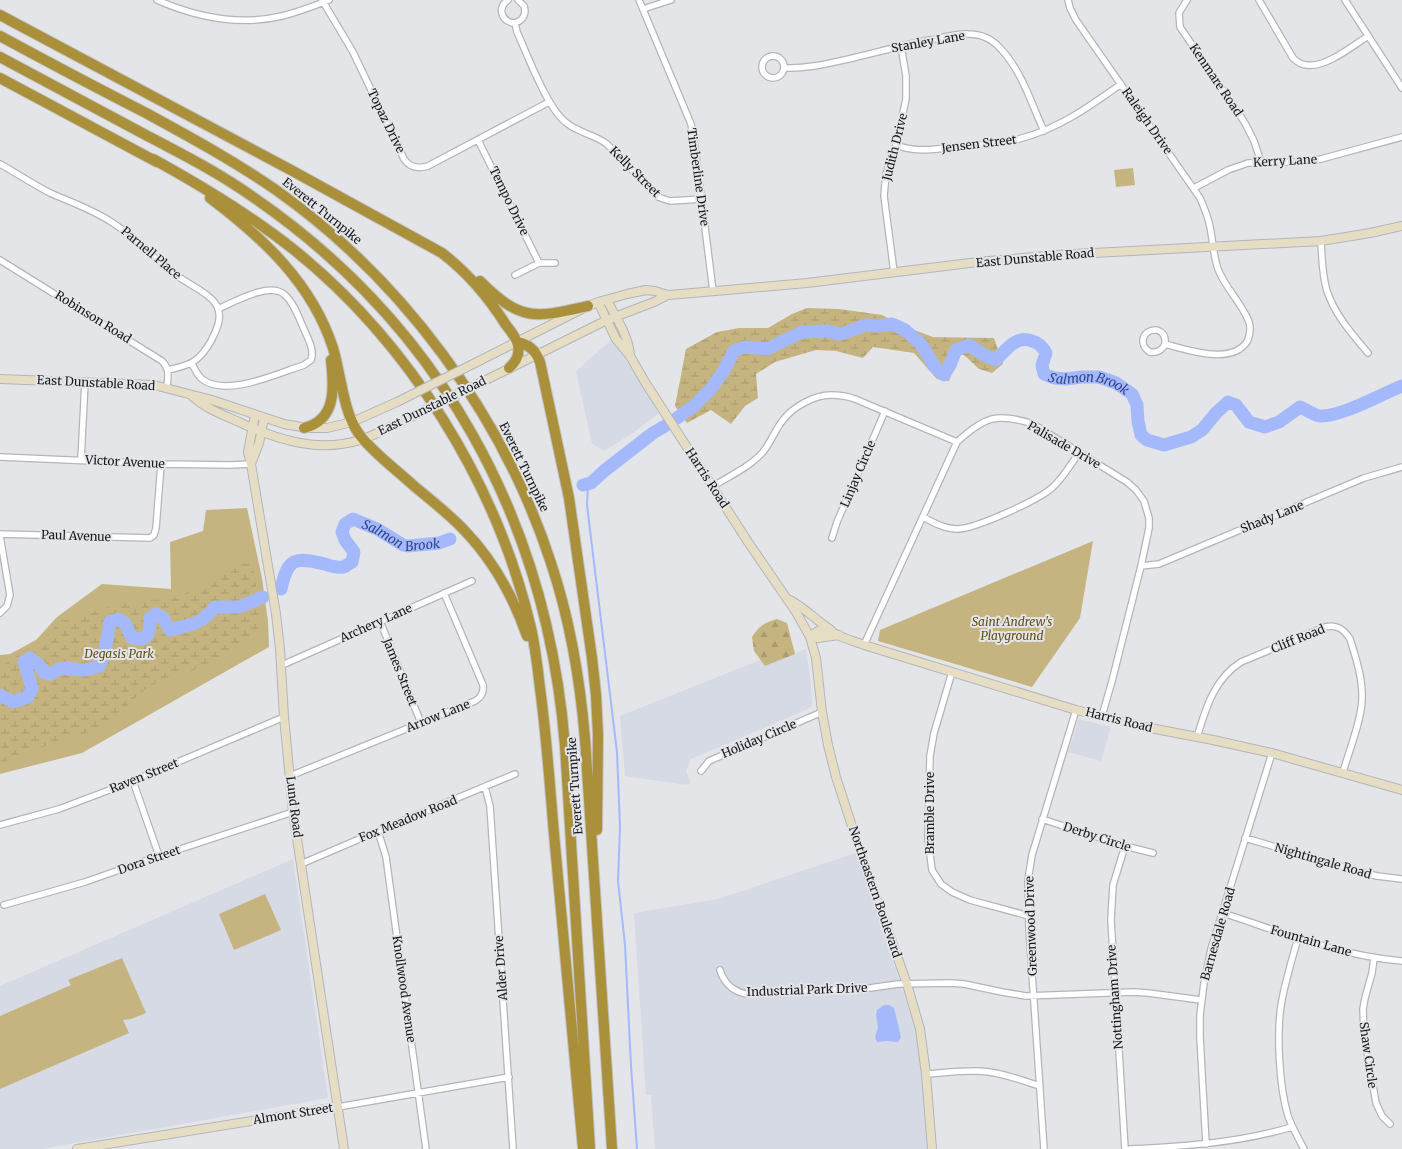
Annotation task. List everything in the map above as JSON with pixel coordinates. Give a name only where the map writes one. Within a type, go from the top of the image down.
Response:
[{"type":"highway","points":[[0,15],[442,253],[455,263],[474,274],[504,303],[521,311],[533,314],[548,314],[593,304]]},
{"type":"highway","name":"Everett Turnpike","points":[[0,36],[204,145],[248,171],[285,196],[339,240],[380,280],[423,328],[453,370],[487,423],[518,481],[543,538],[562,600],[576,662],[583,713],[612,1149]]},
{"type":"highway","name":"Everett Turnpike","points":[[0,57],[209,169],[253,196],[304,235],[352,278],[404,335],[446,392],[479,447],[510,511],[528,559],[546,620],[558,682],[565,746],[590,1149]]},
{"type":"highway","points":[[0,78],[198,184],[273,234],[305,260],[333,285],[393,350],[418,383],[470,467],[483,492],[503,539],[519,586],[530,627],[536,658],[543,710],[583,1149]]},
{"type":"highway","points":[[153,159],[211,198],[264,243],[292,272],[317,310],[327,332],[352,422],[363,439],[374,451],[464,530],[491,563],[509,593],[523,626],[532,654],[543,710]]},
{"type":"highway","points":[[455,263],[488,299],[517,342],[518,354],[516,361],[510,368]]},
{"type":"highway","points":[[304,428],[323,418],[332,400],[331,360],[326,337],[317,310]]},
{"type":"highway","points":[[517,342],[528,346],[537,355],[541,365],[569,498],[594,671],[598,745],[596,904]]},
{"type":"street","points":[[157,0],[181,10],[206,16],[222,19],[245,20],[281,16],[325,1]]},
{"type":"street","name":"Kelly Street","points":[[508,0],[503,6],[502,15],[506,20],[515,23],[517,32],[549,102],[560,118],[568,124],[601,140],[610,147],[658,197],[670,201],[702,199]]},
{"type":"street","points":[[515,23],[521,20],[525,12],[524,6],[518,0]]},
{"type":"street","name":"Timberline Drive","points":[[639,0],[690,120],[702,199],[713,291]]},
{"type":"street","points":[[643,10],[671,0]]},
{"type":"street","name":"Raleigh Drive","points":[[1068,0],[1076,20],[1194,188],[1202,202],[1207,216],[1216,263],[1221,275],[1250,325],[1249,337],[1246,342],[1238,350],[1222,354],[1196,352],[1165,344]]},
{"type":"street","name":"Kenmare Road","points":[[1187,0],[1179,13],[1180,27],[1250,132],[1261,162]]},
{"type":"street","points":[[1259,0],[1293,58],[1299,63],[1307,66],[1323,63],[1338,56],[1368,36]]},
{"type":"street","points":[[1345,0],[1402,88]]},
{"type":"street","name":"Topaz Drive","points":[[325,1],[353,52],[407,163],[415,168],[428,166],[549,102]]},
{"type":"street","name":"Stanley Lane","points":[[784,68],[813,67],[901,46],[966,34],[984,36],[992,40],[1000,47],[1015,68],[1044,131]]},
{"type":"street","name":"Judith Drive","points":[[894,272],[884,196],[886,174],[896,145],[903,117],[907,88],[901,46]]},
{"type":"street","points":[[770,56],[774,56],[783,62],[784,68],[780,76],[773,78],[766,76],[763,73],[761,66],[764,60],[770,56]]},
{"type":"street","name":"Jensen Street","points":[[896,145],[914,150],[980,145],[1018,140],[1044,131],[1074,117],[1121,84]]},
{"type":"street","name":"Kerry Lane","points":[[1194,188],[1217,175],[1248,163],[1299,162],[1321,159],[1402,137]]},
{"type":"street","name":"Tempo Drive","points":[[478,140],[539,263]]},
{"type":"street","name":"Parnell Place","points":[[0,164],[44,190],[114,223],[175,275],[210,299],[218,309]]},
{"type":"street","name":"East Dunstable Road","points":[[190,395],[209,408],[252,428],[288,441],[312,445],[336,445],[363,439],[407,419],[606,320],[654,302],[668,295],[814,282],[978,262],[1056,256],[1321,241],[1402,226]]},
{"type":"street","points":[[1321,241],[1325,282],[1329,295],[1341,319],[1368,352]]},
{"type":"street","name":"Robinson Road","points":[[0,260],[157,358],[165,364],[168,370]]},
{"type":"street","points":[[515,275],[539,263],[555,263]]},
{"type":"street","points":[[166,387],[168,370],[192,364],[202,354],[215,333],[219,320],[218,309],[262,291],[274,290],[280,292],[288,299],[311,347],[312,354],[311,360],[304,365],[248,383],[231,386],[210,383],[200,377],[192,364]]},
{"type":"street","name":"East Dunstable Road","points":[[0,379],[146,384],[166,387],[212,400],[290,426],[304,428],[327,428],[352,422],[397,402],[593,304],[646,290],[668,295]]},
{"type":"street","name":"Harris Road","points":[[607,300],[628,342],[630,356]]},
{"type":"street","name":"Harris Road","points":[[593,304],[606,320],[619,344],[630,356],[712,487],[805,625],[810,637],[818,638],[839,636]]},
{"type":"street","points":[[1157,330],[1163,334],[1165,344],[1160,350],[1150,352],[1144,347],[1144,336],[1149,331],[1157,330]]},
{"type":"street","points":[[81,460],[85,382]]},
{"type":"street","points":[[712,487],[755,460],[763,452],[781,423],[795,408],[829,395],[842,395],[855,399],[957,442]]},
{"type":"street","name":"Linjay Circle","points":[[832,538],[837,522],[885,411]]},
{"type":"street","name":"Lund Road","points":[[255,415],[248,452],[273,597],[280,649],[284,717],[293,812],[344,1149]]},
{"type":"street","name":"Palisade Drive","points":[[864,645],[951,452],[957,442],[969,430],[987,420],[1004,417],[1017,419],[1033,424],[1127,482],[1136,490],[1144,501],[1148,511],[1149,528],[1141,566],[1102,716]]},
{"type":"street","points":[[251,464],[259,443],[264,418]]},
{"type":"street","points":[[923,517],[941,526],[959,529],[981,523],[1028,503],[1047,492],[1054,486],[1080,452]]},
{"type":"street","name":"Victor Avenue","points":[[0,457],[161,464],[251,464]]},
{"type":"street","name":"Paul Avenue","points":[[0,535],[143,539],[152,537],[156,528],[161,464]]},
{"type":"street","name":"Shady Lane","points":[[1141,566],[1159,564],[1364,478],[1402,467]]},
{"type":"street","points":[[0,535],[10,591],[9,602],[2,611]]},
{"type":"street","name":"Archery Lane","points":[[280,666],[472,580]]},
{"type":"street","name":"Arrow Lane","points":[[290,776],[477,700],[482,695],[483,685],[444,593]]},
{"type":"street","name":"Harris Road","points":[[787,598],[800,605],[819,622],[839,636],[864,645],[1076,710],[1145,727],[1272,753],[1402,790]]},
{"type":"street","name":"James Street","points":[[380,622],[421,723]]},
{"type":"street","name":"Cliff Road","points":[[1197,737],[1214,692],[1222,678],[1234,667],[1241,662],[1331,625],[1338,626],[1350,639],[1361,678],[1362,698],[1359,718],[1343,772]]},
{"type":"street","points":[[810,637],[817,631],[831,630]]},
{"type":"street","name":"Northeastern Boulevard","points":[[810,637],[816,658],[822,712],[828,745],[838,783],[864,863],[907,984],[920,1029],[926,1074],[932,1149]]},
{"type":"street","name":"Bramble Drive","points":[[952,672],[934,733],[930,756],[928,838],[932,870],[940,884],[952,892],[970,900],[1029,916]]},
{"type":"street","name":"Greenwood Drive","points":[[1044,1149],[1028,880],[1042,819],[1076,710]]},
{"type":"street","name":"Holiday Circle","points":[[701,771],[709,760],[822,712]]},
{"type":"street","name":"Raven Street","points":[[0,825],[59,809],[133,781],[284,717]]},
{"type":"street","name":"Barnesdale Road","points":[[1206,1144],[1200,1036],[1201,1000],[1206,968],[1272,753]]},
{"type":"street","name":"Fox Meadow Road","points":[[302,864],[378,830],[515,774]]},
{"type":"street","points":[[133,781],[160,856]]},
{"type":"street","name":"Alder Drive","points":[[485,787],[490,806],[514,1149]]},
{"type":"street","name":"Dora Street","points":[[4,905],[85,882],[293,812]]},
{"type":"street","name":"Derby Circle","points":[[1042,819],[1125,846],[1153,853]]},
{"type":"street","name":"Knollwood Avenue","points":[[378,830],[386,857],[426,1149]]},
{"type":"street","name":"Nightingale Road","points":[[1245,838],[1361,872],[1377,876],[1402,879]]},
{"type":"street","name":"Nottingham Drive","points":[[1125,846],[1116,875],[1111,900],[1110,920],[1125,1149]]},
{"type":"street","name":"Fountain Lane","points":[[1223,913],[1298,938],[1374,958],[1402,961]]},
{"type":"street","points":[[1298,938],[1281,1001],[1279,1035],[1286,1104],[1292,1127],[1304,1149]]},
{"type":"street","name":"Shaw Circle","points":[[1374,958],[1363,1010],[1364,1035],[1376,1103],[1382,1116],[1390,1124]]},
{"type":"street","name":"Industrial Park Drive","points":[[720,970],[729,986],[736,991],[746,994],[870,988],[898,984],[957,983],[1019,996],[1148,993],[1201,1000]]},
{"type":"street","points":[[926,1074],[988,1072],[1040,1086]]},
{"type":"street","name":"Almont Street","points":[[77,1149],[338,1107],[508,1077]]},
{"type":"street","points":[[1130,1149],[1206,1144],[1238,1140],[1292,1127]]},
{"type":"shaded area","points":[[612,339],[660,412],[636,431],[604,451],[592,444],[576,371]]},
{"type":"shaded area","points":[[806,649],[810,677],[811,707],[691,759],[686,771],[691,783],[686,785],[625,776],[620,716],[760,660],[765,666]]},
{"type":"shaded area","points":[[1079,719],[1111,727],[1101,761],[1068,752]]},
{"type":"shaded area","points":[[856,853],[909,1008],[918,1040],[927,1149],[655,1149],[651,1095],[646,1095],[634,913],[718,899]]},
{"type":"shaded area","points":[[293,859],[328,1098],[42,1149],[0,1149],[0,986]]},
{"type":"green space","points":[[1133,168],[1135,185],[1116,187],[1114,170]]},
{"type":"green space","points":[[807,308],[839,309],[882,315],[901,325],[933,337],[994,338],[1003,364],[992,373],[979,369],[964,355],[958,354],[949,381],[937,379],[914,353],[873,347],[863,358],[836,351],[816,350],[775,362],[756,374],[758,398],[745,406],[731,424],[711,410],[687,423],[675,406],[686,349],[717,332],[739,328],[768,328],[792,314]]},
{"type":"green space","name":"Degasis Park","points":[[247,508],[262,578],[268,621],[269,647],[82,753],[0,774],[0,655],[10,654],[36,640],[57,617],[102,584],[171,589],[170,542],[203,531],[206,510]]},
{"type":"green space","name":"Saint Andrew's Playground","points":[[1093,541],[1080,618],[1032,687],[878,641],[880,630]]},
{"type":"green space","name":"Degasis Park","points":[[252,559],[263,634],[194,670],[165,678],[144,690],[122,710],[92,731],[22,754],[0,764],[0,666],[38,643],[61,621],[115,605],[177,597],[211,582]]},
{"type":"green space","points":[[777,619],[787,623],[795,654],[765,666],[754,651],[752,637],[763,625]]},
{"type":"green space","points":[[265,894],[281,930],[234,950],[219,914]]},
{"type":"green space","points":[[122,958],[146,1013],[131,1019],[123,1020],[129,1033],[0,1089],[0,1016],[71,985],[68,980]]},
{"type":"water","points":[[884,1005],[889,1005],[894,1008],[901,1037],[898,1042],[877,1042],[875,1037],[878,1028],[876,1014],[877,1010]]},
{"type":"waterway","name":"Salmon Brook","points":[[677,418],[695,405],[710,390],[723,372],[734,351],[745,347],[767,349],[802,332],[825,331],[841,334],[866,325],[877,326],[892,324],[905,330],[921,344],[935,367],[944,375],[956,350],[969,345],[984,355],[996,360],[1016,341],[1026,340],[1034,342],[1044,349],[1046,353],[1042,365],[1044,374],[1054,378],[1066,379],[1099,377],[1116,383],[1132,394],[1137,405],[1141,435],[1147,440],[1164,445],[1191,437],[1202,430],[1216,413],[1228,402],[1236,405],[1249,422],[1265,427],[1279,422],[1300,407],[1318,416],[1339,413],[1402,386]]},
{"type":"waterway","name":"Salmon Brook","points":[[583,485],[591,483],[653,433],[665,426]]},
{"type":"waterway","points":[[588,484],[587,505],[617,752],[620,827],[618,881],[625,945],[637,1149]]},
{"type":"waterway","name":"Salmon Brook","points":[[281,589],[287,571],[290,565],[294,562],[306,560],[334,567],[344,567],[352,562],[354,552],[345,540],[342,532],[345,524],[353,519],[377,529],[403,545],[408,546],[439,543],[450,539]]},
{"type":"waterway","name":"Salmon Brook","points":[[0,695],[13,702],[28,697],[32,688],[24,662],[30,658],[39,665],[45,673],[51,674],[63,668],[85,670],[99,666],[104,656],[110,622],[118,619],[125,623],[132,638],[143,639],[149,632],[150,618],[156,614],[163,618],[170,630],[200,621],[215,607],[239,607],[263,597]]}]
